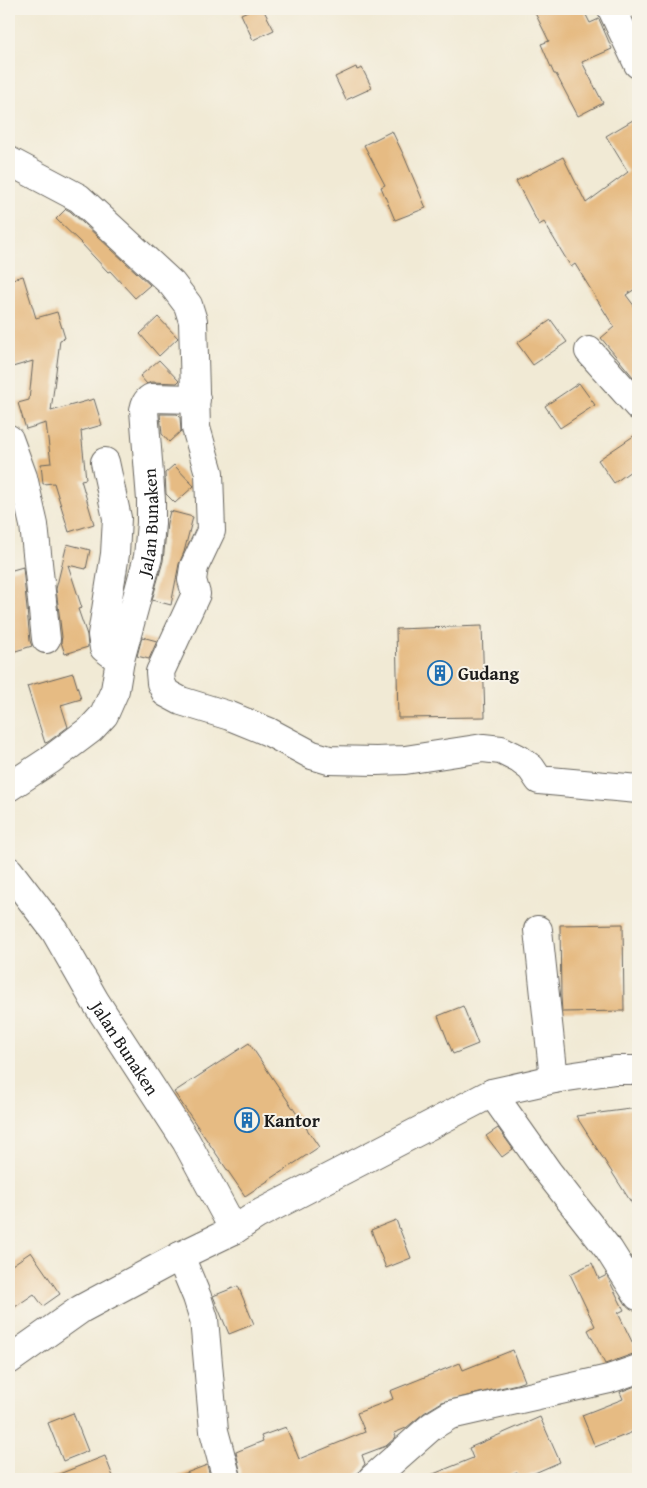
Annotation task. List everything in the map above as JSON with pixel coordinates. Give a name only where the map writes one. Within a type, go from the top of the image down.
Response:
[{"type":"main road","points":[[612,9],[638,64]]},
{"type":"main road","points":[[9,161],[79,198],[178,291],[188,305],[193,321],[196,428],[209,473],[211,531],[194,567],[192,580],[196,594],[160,672],[161,684],[166,693],[269,732],[312,755],[329,760],[405,760],[483,748],[502,750],[519,759],[531,768],[539,780],[638,789]]},
{"type":"main road","points":[[589,351],[638,406]]},
{"type":"main road","name":"Jalan Bunaken","points":[[9,787],[91,730],[104,715],[116,690],[120,660],[148,557],[151,500],[145,405],[150,398],[196,400]]},
{"type":"main road","points":[[9,439],[23,477],[34,525],[46,639]]},
{"type":"main road","points":[[105,462],[117,518],[115,554],[102,636],[104,648],[120,660]]},
{"type":"main road","name":"Jalan Bunaken","points":[[9,871],[55,931],[95,1001],[186,1141],[234,1230]]},
{"type":"main road","points":[[538,930],[554,1079]]},
{"type":"main road","points":[[9,1360],[81,1309],[492,1093],[554,1079],[615,1070],[638,1070]]},
{"type":"main road","points":[[492,1093],[548,1172],[609,1250],[638,1296]]},
{"type":"main road","points":[[180,1256],[197,1296],[204,1319],[214,1431],[227,1479]]},
{"type":"main road","points":[[372,1479],[432,1426],[450,1415],[609,1379],[638,1369]]},
{"type":"building","points":[[252,9],[263,9],[274,30],[253,40],[241,14]]},
{"type":"building","points":[[533,9],[583,9],[590,23],[599,19],[612,49],[582,62],[603,103],[578,116],[556,74],[554,74],[541,44],[549,41]]},
{"type":"building","points":[[356,67],[357,70],[362,68],[372,88],[346,100],[335,77]]},
{"type":"building","points":[[638,117],[638,287],[626,295],[638,311],[638,383],[601,338],[614,327],[575,264],[571,267],[544,222],[539,225],[516,181],[563,157],[586,203],[628,172],[606,136]]},
{"type":"building","points":[[392,131],[426,208],[395,220],[381,187],[385,185],[364,145]]},
{"type":"building","points":[[66,209],[150,285],[135,298],[56,219]]},
{"type":"building","points":[[23,276],[36,318],[57,312],[65,338],[60,340],[51,411],[94,399],[102,425],[81,431],[86,479],[81,480],[94,524],[69,532],[54,483],[43,484],[41,464],[51,463],[46,423],[26,429],[18,403],[29,400],[33,361],[9,368],[9,280]]},
{"type":"building","points":[[158,317],[178,338],[159,356],[140,334]]},
{"type":"building","points":[[551,320],[567,342],[533,365],[517,343]]},
{"type":"building","points":[[159,360],[179,381],[177,383],[151,382],[147,384],[140,376]]},
{"type":"building","points":[[579,383],[595,405],[560,428],[545,406]]},
{"type":"building","points":[[160,414],[177,414],[180,417],[181,431],[169,442],[162,434]]},
{"type":"building","points":[[638,433],[638,466],[614,483],[598,460]]},
{"type":"building","points":[[174,465],[194,486],[175,503],[166,494],[165,473]]},
{"type":"building","points":[[170,511],[193,517],[179,564],[171,605],[152,600],[163,561]]},
{"type":"building","points":[[67,544],[90,550],[86,569],[68,565],[82,608],[78,609],[87,635],[88,647],[65,654],[61,642],[56,589]]},
{"type":"building","points":[[23,567],[32,646],[9,653],[9,571]]},
{"type":"building","name":"Gudang","points":[[482,626],[485,717],[398,718],[396,629]]},
{"type":"building","points":[[142,637],[157,641],[149,659],[137,656]]},
{"type":"building","points":[[73,673],[81,699],[61,705],[68,727],[45,743],[27,686]]},
{"type":"building","points":[[623,924],[624,1011],[562,1012],[560,925]]},
{"type":"building","points":[[463,1006],[478,1044],[453,1054],[438,1016]]},
{"type":"building","name":"Kantor","points":[[249,1043],[319,1147],[245,1196],[174,1092]]},
{"type":"building","points":[[638,1108],[638,1213],[576,1116]]},
{"type":"building","points":[[498,1128],[513,1149],[502,1157],[486,1136]]},
{"type":"building","points":[[396,1220],[411,1258],[386,1268],[371,1230]]},
{"type":"building","points":[[31,1252],[60,1294],[43,1306],[34,1294],[9,1311],[9,1267]]},
{"type":"building","points":[[592,1263],[599,1279],[607,1275],[624,1310],[618,1313],[638,1354],[605,1364],[588,1330],[595,1326],[570,1274]]},
{"type":"building","points":[[238,1286],[254,1324],[229,1334],[213,1296]]},
{"type":"building","points":[[513,1350],[525,1381],[442,1402],[424,1413],[406,1428],[394,1433],[396,1437],[386,1446],[362,1455],[365,1464],[357,1474],[357,1479],[242,1479],[236,1452],[263,1441],[261,1436],[286,1427],[299,1459],[365,1432],[357,1413],[393,1399],[390,1391],[460,1363],[463,1370]]},
{"type":"building","points":[[638,1385],[638,1430],[595,1447],[582,1415],[623,1399],[620,1392]]},
{"type":"building","points":[[73,1413],[88,1451],[63,1461],[48,1423]]},
{"type":"building","points":[[540,1417],[560,1462],[521,1479],[517,1472],[499,1479],[421,1479],[473,1458],[469,1448]]},
{"type":"building","points":[[105,1456],[114,1479],[49,1478]]},
{"type":"building","points":[[207,1465],[211,1479],[173,1479],[173,1478]]},
{"type":"place","name":"Gudang","points":[[440,673]]},
{"type":"place","name":"Kantor","points":[[247,1120]]}]
